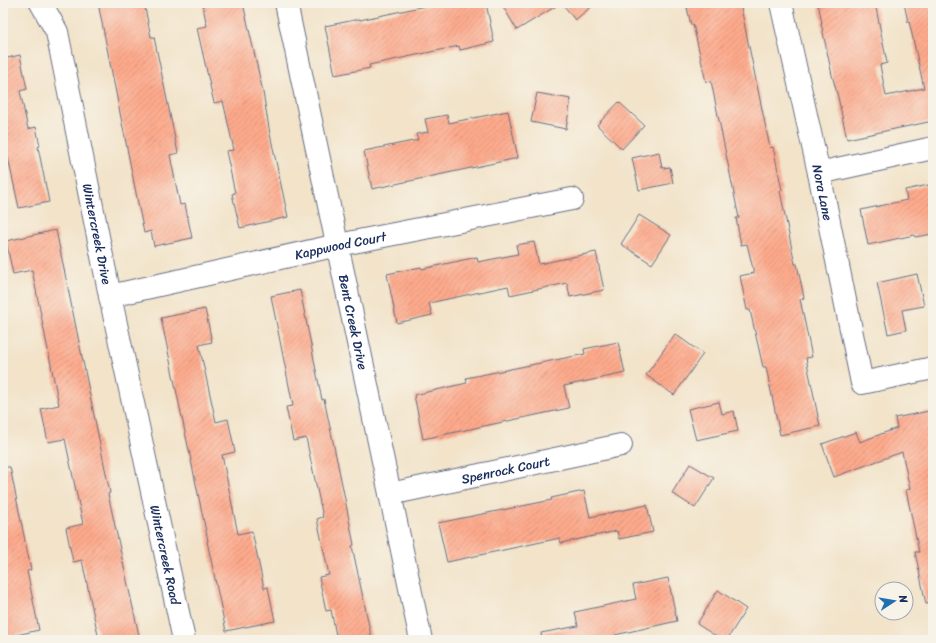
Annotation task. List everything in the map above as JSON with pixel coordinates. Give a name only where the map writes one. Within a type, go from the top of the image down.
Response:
[{"type":"street","name":"Wintercreek Drive","points":[[41,3],[58,32],[110,296],[147,468]]},
{"type":"street","name":"Bent Creek Drive","points":[[286,3],[421,640]]},
{"type":"street","name":"Nora Lane","points":[[781,3],[819,173],[862,383],[933,368]]},
{"type":"street","points":[[819,173],[933,148]]},
{"type":"street","name":"Kappwood Court","points":[[110,296],[338,245],[572,199]]},
{"type":"street","name":"Spenrock Court","points":[[390,494],[621,445]]},
{"type":"street","name":"Wintercreek Road","points":[[147,468],[184,640]]},
{"type":"building","points":[[98,3],[144,3],[151,37],[154,37],[178,153],[170,155],[180,205],[185,204],[192,238],[154,246],[151,231],[144,233]]},
{"type":"building","points":[[202,3],[243,3],[263,92],[270,134],[288,217],[240,228],[232,194],[235,193],[226,151],[234,150],[223,101],[214,103],[197,28],[207,26]]},
{"type":"building","points":[[439,3],[486,3],[494,42],[460,50],[459,46],[369,65],[370,68],[335,75],[325,26]]},
{"type":"building","points":[[501,3],[561,3],[517,30]]},
{"type":"building","points":[[562,3],[596,3],[575,20]]},
{"type":"building","points":[[686,3],[740,3],[770,148],[773,147],[782,190],[780,191],[795,264],[797,264],[804,298],[800,299],[812,357],[806,358],[820,426],[780,435],[766,367],[763,367],[750,310],[747,310],[740,276],[754,273],[747,244],[741,245],[736,218],[739,218],[711,81],[706,82],[693,24],[691,25]]},
{"type":"building","points":[[818,3],[875,3],[887,63],[880,65],[886,96],[924,88],[904,3],[933,3],[933,121],[847,139],[832,75]]},
{"type":"building","points":[[20,55],[27,89],[20,91],[28,129],[36,127],[40,146],[38,147],[49,202],[19,208],[7,153],[3,154],[3,59]]},
{"type":"building","points":[[537,93],[571,99],[566,129],[531,122]]},
{"type":"building","points":[[619,102],[644,125],[622,149],[597,125]]},
{"type":"building","points":[[508,111],[518,158],[372,189],[364,151],[418,140],[416,134],[428,132],[425,119],[447,115],[449,123]]},
{"type":"building","points":[[659,152],[662,168],[670,167],[673,183],[639,190],[632,158]]},
{"type":"building","points":[[933,184],[933,234],[915,237],[914,235],[868,245],[861,210],[907,200],[905,190]]},
{"type":"building","points":[[639,215],[671,235],[652,264],[621,244]]},
{"type":"building","points":[[56,230],[110,493],[108,494],[140,640],[99,640],[82,560],[73,562],[66,528],[83,524],[65,439],[48,442],[41,409],[59,405],[32,270],[13,274],[6,241]]},
{"type":"building","points":[[534,242],[539,264],[596,252],[604,290],[570,297],[567,283],[510,295],[508,286],[429,303],[432,315],[397,323],[387,274],[421,267],[422,269],[477,257],[478,262],[518,254],[516,245]]},
{"type":"building","points":[[917,274],[924,306],[902,310],[906,330],[888,334],[877,283]]},
{"type":"building","points":[[300,290],[322,400],[324,399],[343,489],[354,545],[352,546],[372,640],[337,640],[331,610],[326,611],[319,577],[329,575],[317,519],[323,517],[306,438],[293,441],[286,407],[293,406],[271,296]]},
{"type":"building","points":[[205,309],[212,342],[199,345],[216,422],[228,419],[235,452],[222,455],[238,534],[252,531],[264,588],[268,587],[275,621],[226,631],[161,318]]},
{"type":"building","points":[[675,334],[703,354],[674,395],[646,375]]},
{"type":"building","points":[[618,342],[625,373],[564,386],[569,408],[423,439],[414,395],[467,383],[466,378],[585,354],[584,349]]},
{"type":"building","points":[[719,402],[722,414],[734,411],[738,431],[696,440],[688,409]]},
{"type":"building","points":[[929,411],[933,428],[933,603],[926,604],[915,552],[919,552],[906,490],[910,489],[902,452],[834,477],[822,444],[856,432],[860,442],[897,428],[895,418]]},
{"type":"building","points":[[690,464],[714,478],[695,508],[672,493]]},
{"type":"building","points":[[3,467],[10,467],[31,570],[27,571],[39,630],[3,638]]},
{"type":"building","points":[[584,491],[590,517],[647,505],[653,532],[619,539],[617,531],[561,543],[560,538],[447,562],[438,523],[552,500],[551,498]]},
{"type":"building","points":[[668,578],[677,621],[615,635],[617,640],[542,640],[541,633],[578,626],[575,612],[636,599],[633,585]]},
{"type":"building","points":[[718,590],[746,609],[727,640],[722,640],[697,624]]}]
